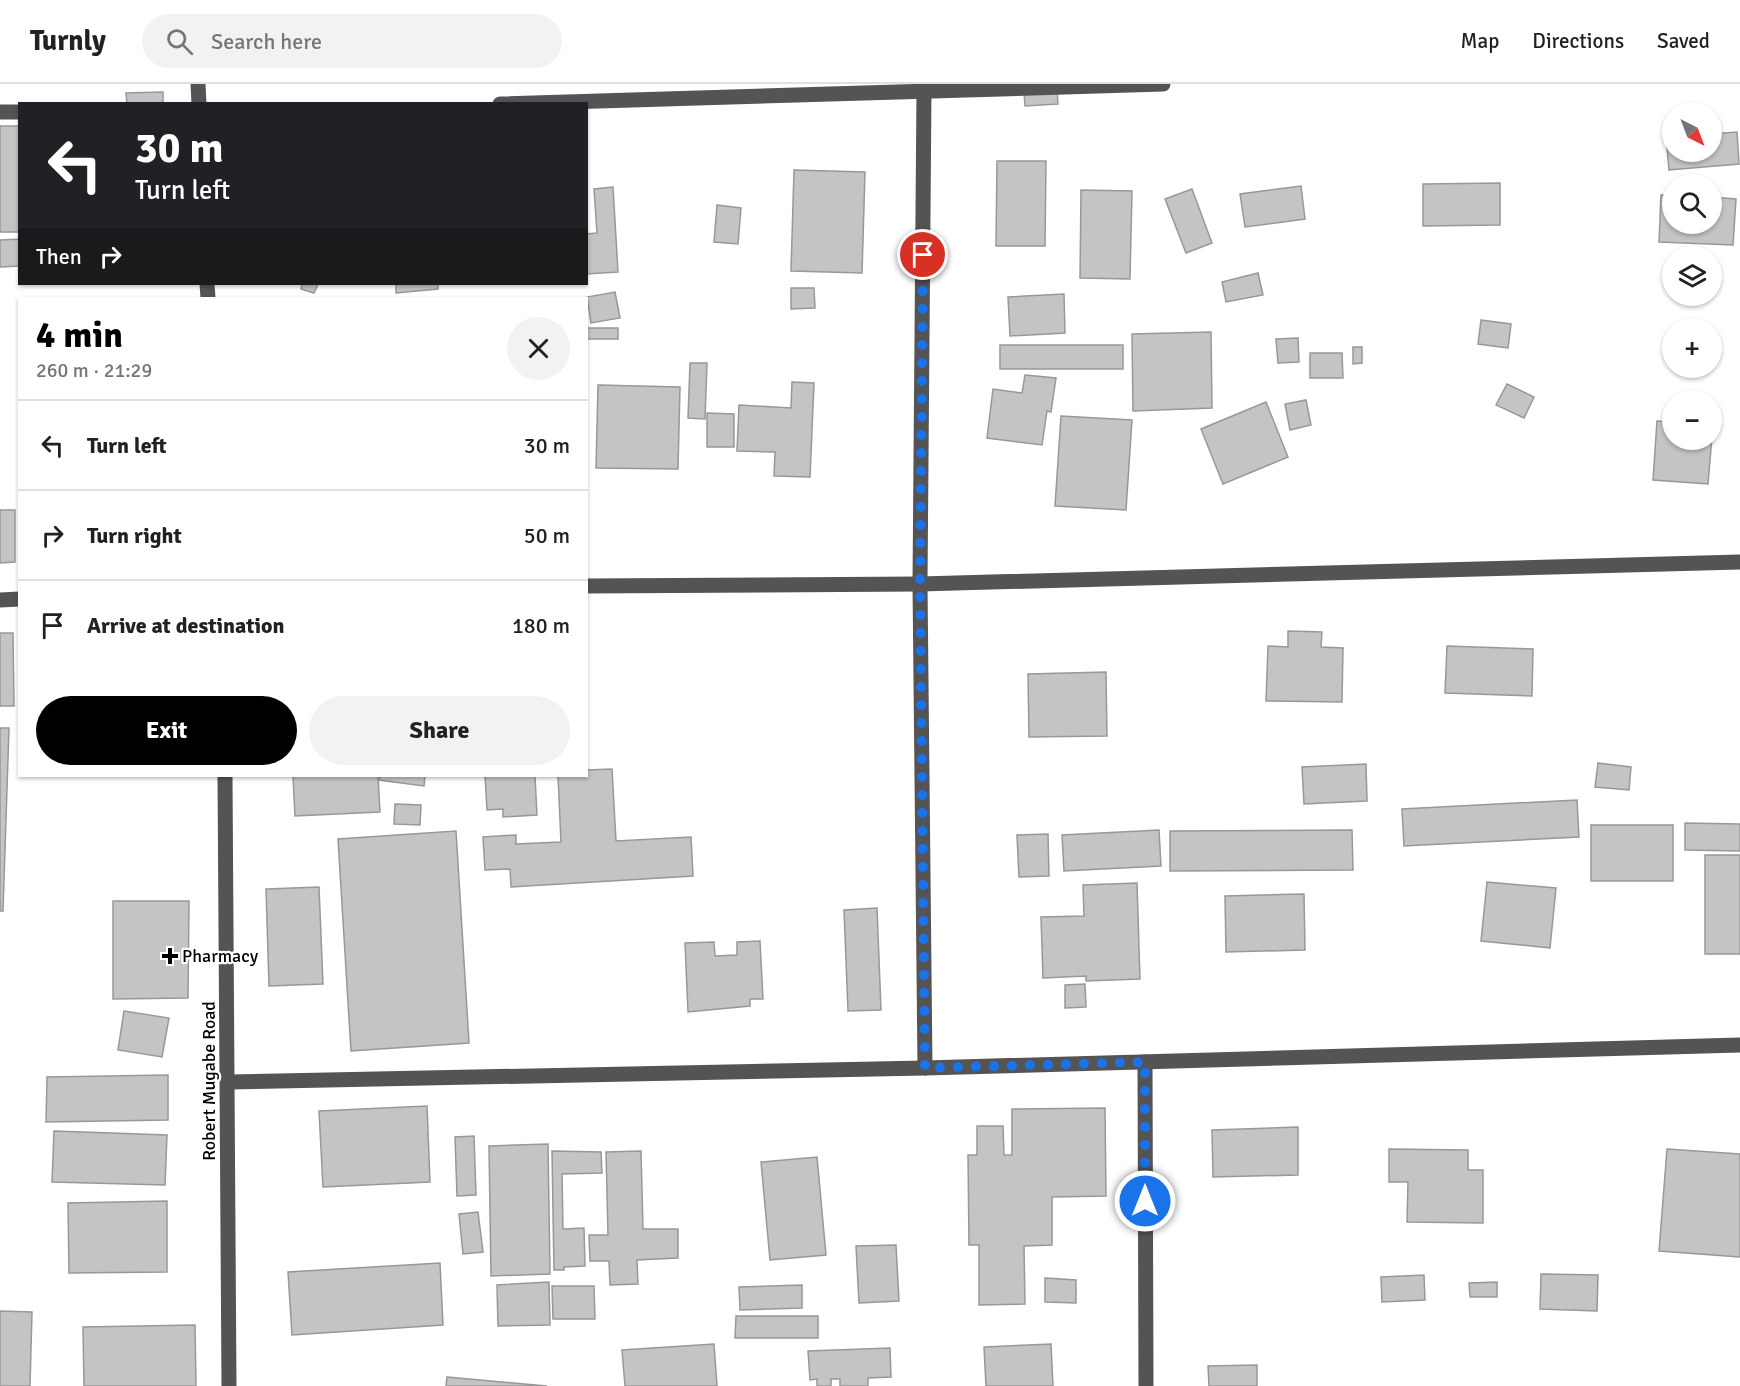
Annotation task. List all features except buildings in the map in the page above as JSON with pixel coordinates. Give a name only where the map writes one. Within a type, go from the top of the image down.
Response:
[{"type":"street","points":[[198,84],[199,102]]},
{"type":"street","points":[[561,102],[1163,84]]},
{"type":"street","points":[[924,90],[920,584],[925,1068]]},
{"type":"street","points":[[0,112],[18,112]]},
{"type":"street","points":[[588,586],[920,584],[1740,562]]},
{"type":"street","points":[[0,600],[18,599]]},
{"type":"street","name":"Robert Mugabe Road","points":[[225,777],[229,1082],[229,1386]]},
{"type":"street","points":[[229,1082],[925,1068],[1740,1045]]},
{"type":"street","points":[[1145,1062],[1146,1386]]},
{"type":"place","name":"Pharmacy","points":[[170,956]]},
{"type":"route","points":[[923,255],[920,584],[925,1068],[1145,1062],[1145,1201]]}]
